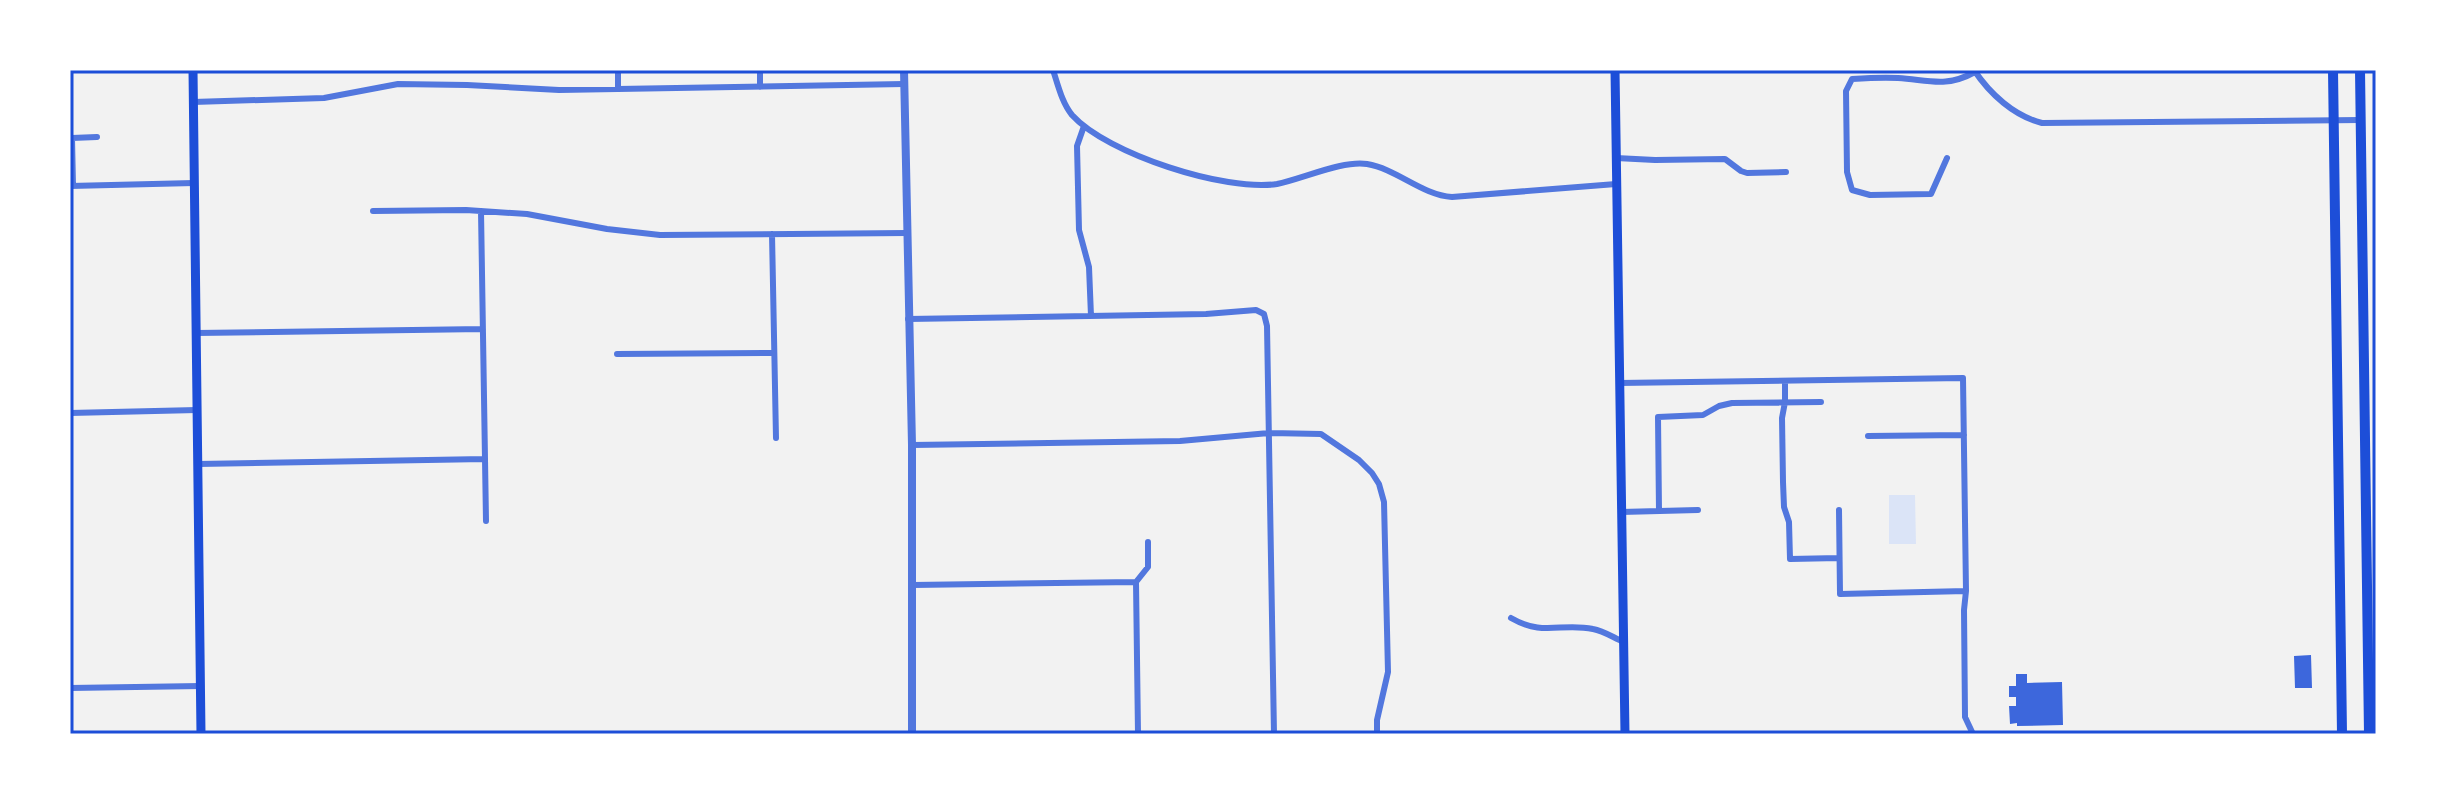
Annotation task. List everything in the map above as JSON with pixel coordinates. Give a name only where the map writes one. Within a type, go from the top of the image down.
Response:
[{"type":"main road","points":[[193,70],[201,734]]},
{"type":"main road","points":[[1615,70],[1625,734]]},
{"type":"main road","points":[[2333,70],[2342,734]]},
{"type":"main road","points":[[2360,70],[2369,734]]},
{"type":"street","points":[[618,70],[618,89]]},
{"type":"street","points":[[760,70],[760,87]]},
{"type":"street","points":[[904,70],[912,445],[912,734]]},
{"type":"street","points":[[1053,70],[1070,112],[1084,126],[1153,163],[1188,173],[1244,184],[1275,184],[1357,163],[1385,170],[1445,196],[1616,184]]},
{"type":"street","points":[[1947,158],[1931,194],[1870,195],[1852,190],[1847,172],[1846,91],[1852,79],[1894,78],[1939,83],[1953,82],[1974,71],[2014,111],[2042,123],[2360,120]]},
{"type":"street","points":[[193,102],[324,98],[398,84],[559,90],[904,84]]},
{"type":"street","points":[[1084,126],[1077,146],[1079,230],[1089,267],[1091,316]]},
{"type":"street","points":[[97,137],[72,138],[71,186],[194,183]]},
{"type":"street","points":[[1616,158],[1725,159],[1747,173],[1786,172]]},
{"type":"street","points":[[373,211],[481,211],[548,217],[633,233],[907,233]]},
{"type":"street","points":[[481,211],[486,521]]},
{"type":"street","points":[[772,234],[776,438]]},
{"type":"street","points":[[908,319],[1206,314],[1256,310],[1264,314],[1267,326],[1274,734]]},
{"type":"street","points":[[196,333],[483,329]]},
{"type":"street","points":[[617,354],[774,353]]},
{"type":"street","points":[[1619,383],[1963,378],[1965,717],[1973,734]]},
{"type":"street","points":[[1785,381],[1783,491],[1789,522],[1790,559],[1839,558]]},
{"type":"street","points":[[1659,511],[1658,417],[1703,415],[1725,403],[1821,402]]},
{"type":"street","points":[[70,413],[197,410]]},
{"type":"street","points":[[912,445],[1180,441],[1269,433],[1321,434],[1359,460],[1379,484],[1386,516],[1388,660],[1377,734]]},
{"type":"street","points":[[1868,436],[1964,435]]},
{"type":"street","points":[[198,464],[485,459]]},
{"type":"street","points":[[1621,512],[1698,510]]},
{"type":"street","points":[[1839,510],[1840,594],[1966,591]]},
{"type":"street","points":[[1138,734],[1136,582],[1148,567],[1148,542]]},
{"type":"street","points":[[913,585],[1136,582]]},
{"type":"street","points":[[1511,618],[1539,629],[1590,628],[1624,642]]},
{"type":"street","points":[[70,688],[201,686]]},
{"type":"shaded area","points":[[1889,495],[1915,495],[1916,544],[1889,544]]},
{"type":"building","points":[[2311,655],[2312,688],[2295,688],[2294,656]]},
{"type":"building","points":[[2016,674],[2027,674],[2027,683],[2062,682],[2063,725],[2010,724],[2009,706],[2016,706],[2016,697],[2009,697],[2009,686],[2016,686]]}]
